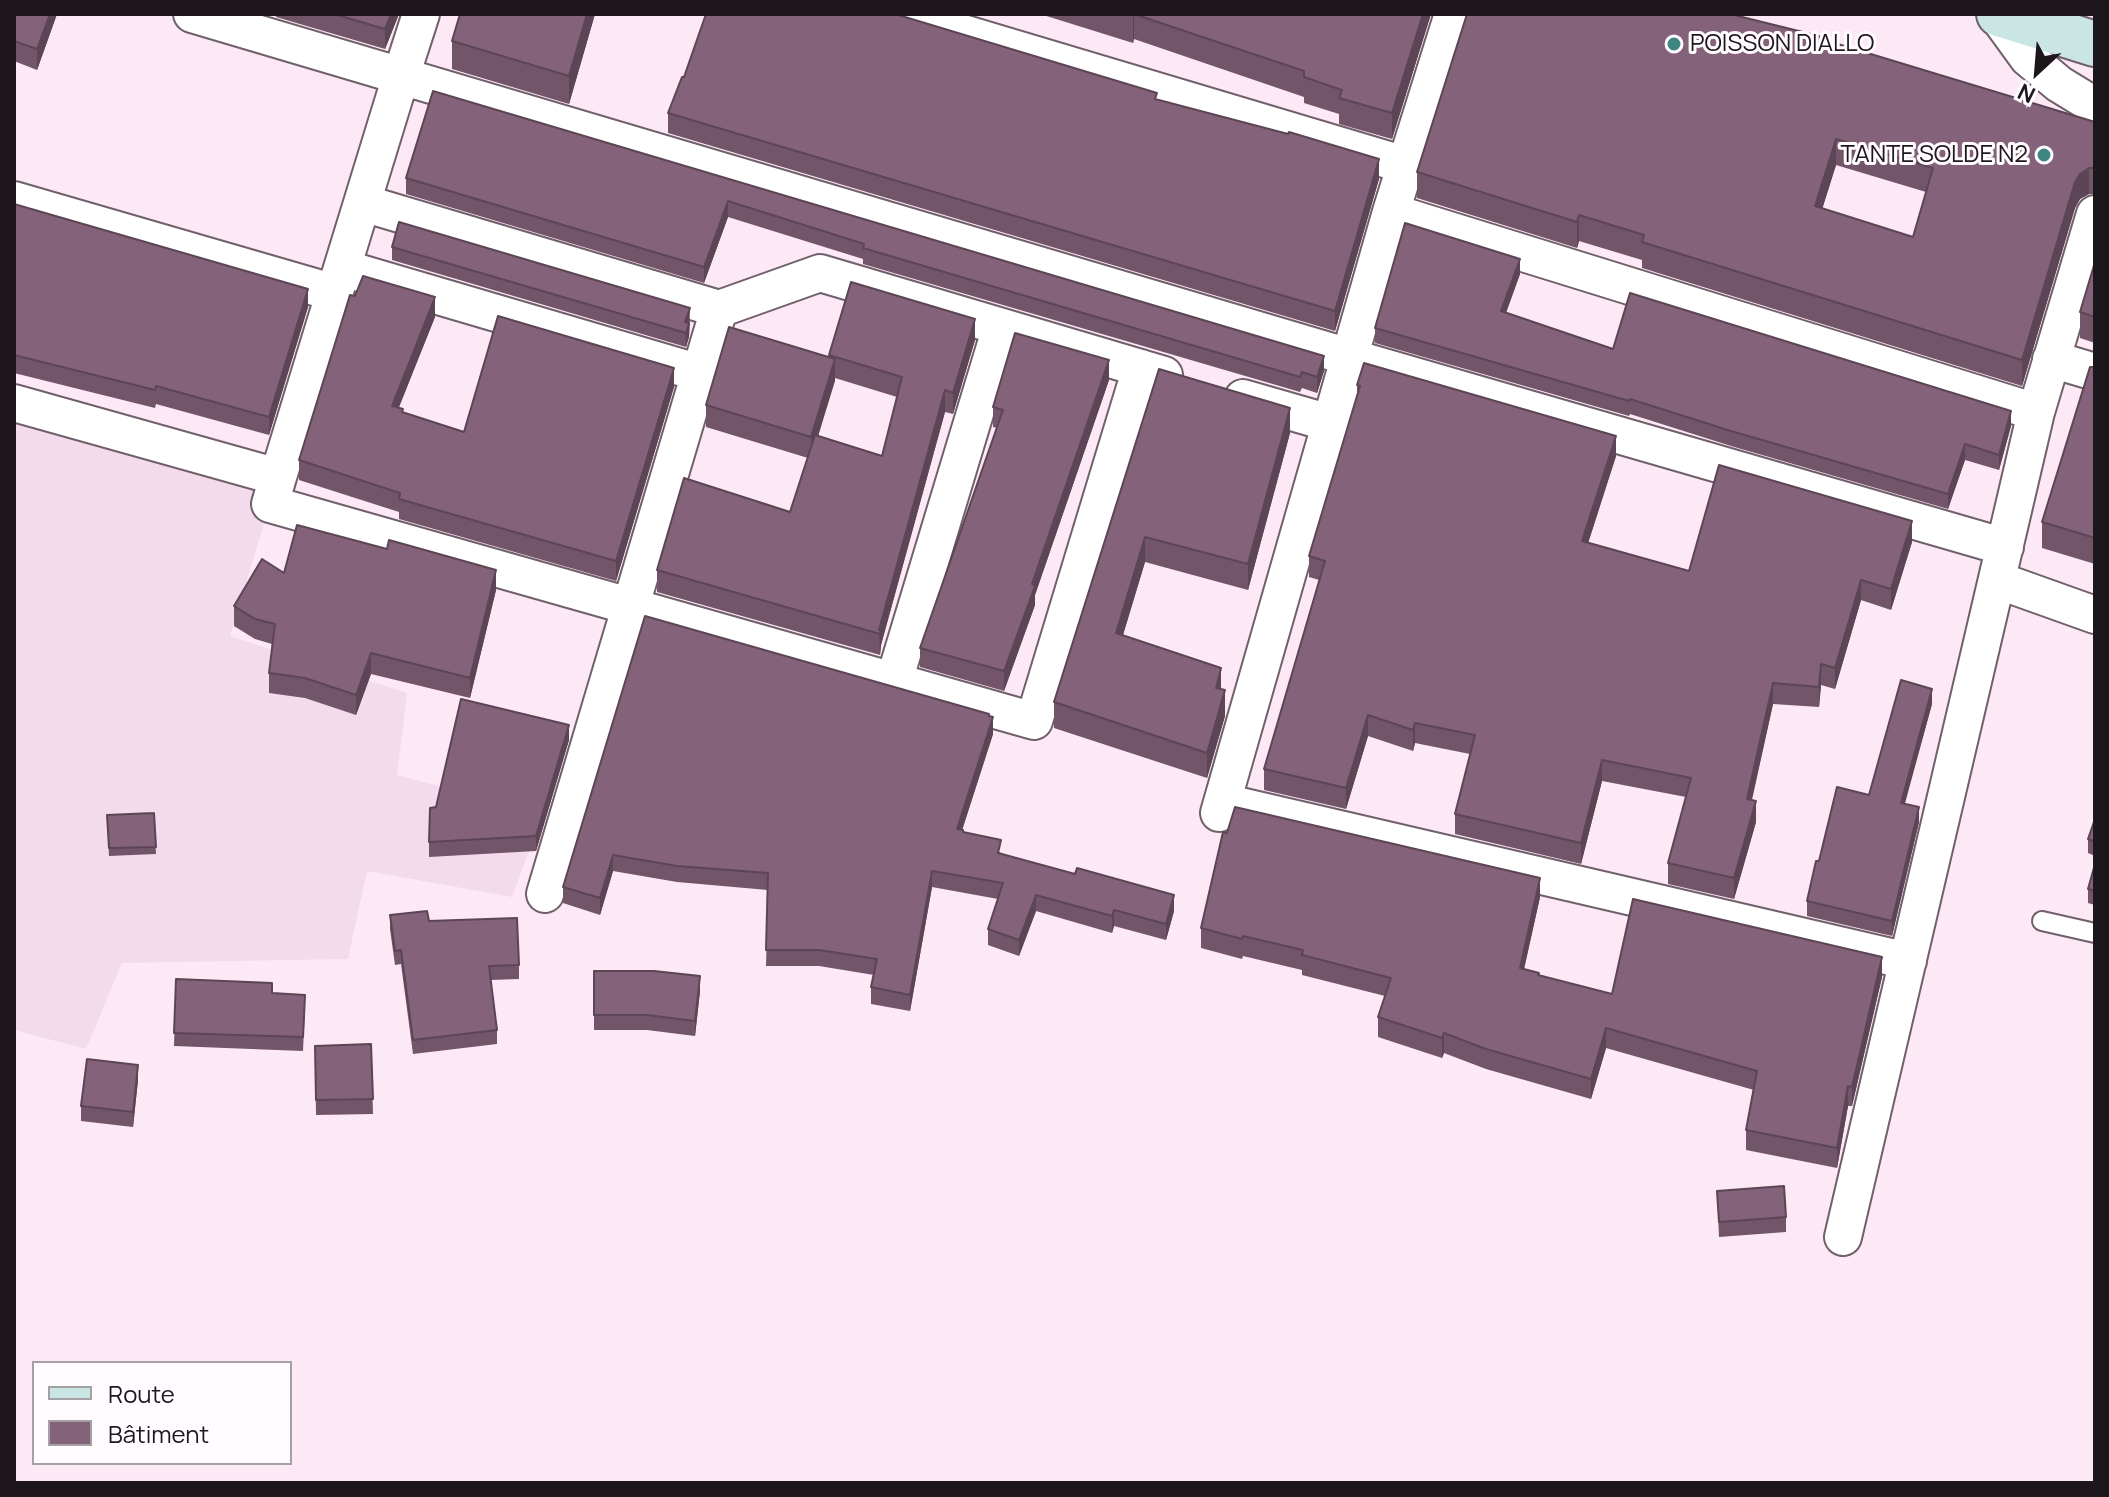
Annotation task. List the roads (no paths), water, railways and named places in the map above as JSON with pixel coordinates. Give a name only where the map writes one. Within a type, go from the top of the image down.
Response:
[{"type":"street","points":[[192,14],[1349,357],[2001,564],[2095,615]]},
{"type":"street","points":[[421,14],[270,504],[1034,721],[1141,368]]},
{"type":"street","points":[[899,14],[1405,165]]},
{"type":"street","points":[[1453,14],[1391,212],[1221,808],[1908,961]]},
{"type":"street","points":[[1998,14],[2095,44]]},
{"type":"street","points":[[1998,14],[2028,58],[2059,84],[2095,106]]},
{"type":"street","points":[[14,200],[700,373]]},
{"type":"street","points":[[363,203],[719,309],[820,273],[1330,423]]},
{"type":"street","points":[[1391,212],[2036,412]]},
{"type":"street","points":[[1843,1237],[2036,412],[2095,214]]},
{"type":"street","points":[[545,894],[719,309]]},
{"type":"street","points":[[894,681],[1001,327]]},
{"type":"street","points":[[2051,359],[2095,372]]},
{"type":"street","points":[[14,403],[278,477]]},
{"type":"lane","points":[[2042,921],[2095,933]]},
{"type":"place","name":"POISSON DIALLO","points":[[1674,44]]},
{"type":"place","name":"TANTE SOLDE N2","points":[[2044,155]]}]
